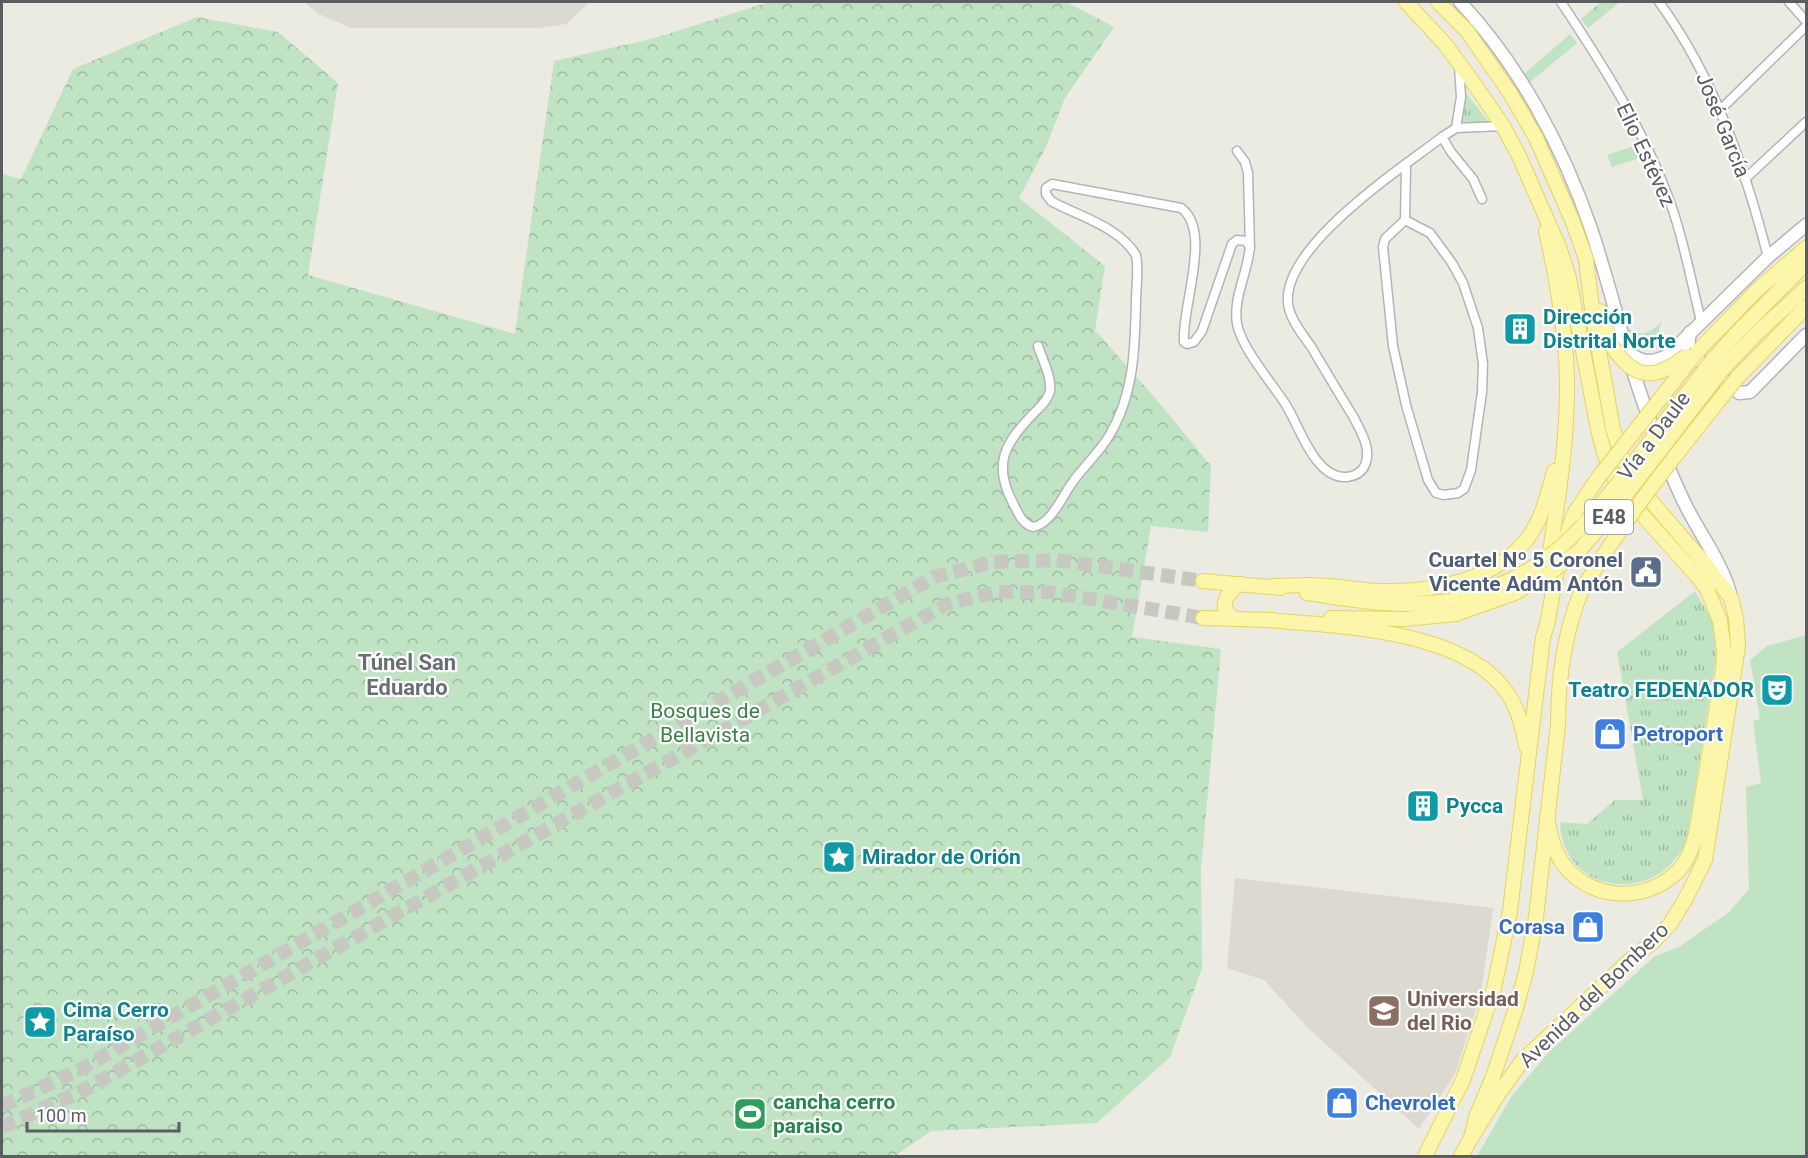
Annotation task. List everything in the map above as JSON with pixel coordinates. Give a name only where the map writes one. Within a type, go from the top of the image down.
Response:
[{"type":"main road","points":[[1398,2],[1420,16]]},
{"type":"main road","points":[[1406,2],[1459,63],[1503,126],[1538,197],[1569,278],[1599,434],[1610,472],[1707,589],[1720,621],[1724,651],[1723,670],[1696,834],[1692,849],[1678,871],[1658,885],[1633,893],[1609,893],[1589,886],[1578,880],[1560,860],[1551,839],[1547,817]]},
{"type":"main road","name":"Avenida del Bombero","points":[[1438,2],[1467,31],[1510,93],[1555,179],[1586,259],[1593,317],[1613,429],[1623,460],[1637,485],[1706,565],[1731,598]]},
{"type":"main road","name":"Avenida del Bombero","points":[[1460,2],[1479,22],[1521,82],[1571,174],[1592,230],[1618,344],[1687,508],[1722,570],[1736,618],[1738,653],[1705,860],[1686,898],[1670,924],[1652,943],[1523,1060],[1471,1138]]},
{"type":"main road","points":[[1425,1156],[1463,1080],[1494,988],[1510,911],[1543,637],[1544,598],[1567,411],[1565,344],[1552,257],[1538,197]]},
{"type":"main road","name":"Vía a Daule","points":[[1618,344],[1640,360],[1654,361],[1667,356],[1768,257],[1806,225]]},
{"type":"main road","points":[[1586,259],[1607,336],[1618,344],[1624,363],[1646,374],[1662,372],[1696,350],[1757,290],[1806,248]]},
{"type":"main road","name":"Vía a Daule","points":[[1203,618],[1404,619],[1455,607],[1474,595],[1512,579],[1540,563],[1569,541],[1596,512],[1716,366],[1735,334],[1806,263]]},
{"type":"main road","name":"Vía a Daule","points":[[1716,366],[1756,334],[1806,288]]},
{"type":"main road","name":"Vía a Daule","points":[[1471,1138],[1476,1117],[1493,1077],[1526,972],[1536,916],[1558,725],[1558,696],[1564,649],[1581,592],[1621,528],[1737,378],[1806,307]]},
{"type":"main road","points":[[1691,331],[1688,346],[1692,354],[1739,393],[1744,394],[1750,392],[1806,335]]},
{"type":"main road","name":"Vía a Daule","points":[[1543,637],[1559,558],[1574,514],[1598,478],[1696,350]]},
{"type":"main road","points":[[1272,586],[1309,585],[1382,591],[1413,590],[1455,583],[1492,568],[1519,548],[1537,522],[1564,437]]},
{"type":"main road","name":"Vía a Daule","points":[[1203,581],[1272,586],[1384,604],[1455,607]]},
{"type":"main road","points":[[1236,619],[1227,613],[1224,603],[1228,594],[1240,584]]},
{"type":"main road","points":[[1266,620],[1411,637],[1446,648],[1464,657],[1490,674],[1509,694],[1520,719],[1528,756]]},
{"type":"main road","points":[[1461,1156],[1471,1138]]},
{"type":"street","name":"Elio Estévez","points":[[1562,2],[1596,53],[1649,151],[1671,204],[1701,321]]},
{"type":"street","name":"José García","points":[[1659,2],[1706,78],[1720,110],[1745,179],[1768,257]]},
{"type":"street","points":[[1789,2],[1806,21]]},
{"type":"street","points":[[1720,110],[1806,26]]},
{"type":"street","points":[[1456,128],[1461,97],[1459,63]]},
{"type":"street","points":[[1745,179],[1806,122]]},
{"type":"street","points":[[1237,152],[1245,162],[1248,173],[1250,249],[1236,312],[1237,324],[1243,340],[1287,407],[1315,459],[1337,476],[1348,477],[1363,469],[1367,458],[1363,437],[1332,381],[1292,318],[1288,297],[1293,276],[1303,259],[1352,206],[1442,137],[1456,128],[1503,126]]},
{"type":"street","points":[[1442,137],[1473,179],[1482,199]]},
{"type":"street","points":[[1405,220],[1430,232],[1452,262],[1463,283],[1478,328],[1483,364],[1482,392],[1471,470],[1464,489],[1458,494],[1436,493],[1428,480],[1406,405],[1393,346],[1383,248],[1385,239],[1405,220],[1406,165]]},
{"type":"street","points":[[1038,346],[1050,390],[1044,403],[1016,432],[1010,442],[1003,464],[1002,477],[1022,520],[1033,527],[1041,525],[1048,518],[1077,476],[1109,436],[1131,380],[1135,344],[1136,255],[1128,244],[1114,232],[1051,201],[1046,194],[1047,187],[1052,184],[1158,203],[1181,208],[1186,212],[1194,226],[1196,245],[1184,339],[1186,344],[1194,342],[1202,331],[1232,244],[1236,240],[1241,240],[1247,242],[1250,249]]},
{"type":"shaded area","points":[[304,2],[590,2],[566,24],[540,28],[351,28],[319,14]]},
{"type":"shaded area","name":"Universidad del Rio","points":[[1235,878],[1493,908],[1481,994],[1455,1074],[1419,1129],[1308,1028],[1264,980],[1227,968]]},
{"type":"green space","name":"Bosques de Bellavista","points":[[769,2],[1066,2],[1114,27],[1065,98],[1045,149],[1019,198],[1105,266],[1095,330],[1211,466],[1208,532],[1151,526],[1132,637],[1221,649],[1201,868],[1202,968],[1170,1057],[1097,1123],[931,1131],[895,1156],[2,1156],[2,174],[21,179],[73,69],[197,17],[278,32],[338,83],[308,275],[515,334],[554,61],[655,38]]},
{"type":"green space","points":[[1601,2],[1620,2],[1588,28],[1581,19]]},
{"type":"green space","points":[[1570,34],[1577,43],[1529,83],[1523,75]]},
{"type":"green space","points":[[1458,83],[1495,130],[1454,125]]},
{"type":"green space","points":[[1634,146],[1639,158],[1612,167],[1607,155]]},
{"type":"green space","points":[[1662,322],[1653,346],[1639,350],[1628,347],[1621,324],[1642,333]]},
{"type":"green space","points":[[1695,591],[1714,623],[1716,658],[1686,845],[1666,869],[1649,879],[1617,884],[1602,881],[1588,875],[1568,854],[1562,839],[1560,822],[1587,824],[1615,800],[1643,800],[1617,652]]},
{"type":"green space","points":[[1806,635],[1806,1156],[1477,1156],[1511,1097],[1549,1052],[1655,956],[1679,947],[1729,912],[1749,889],[1746,787],[1761,783],[1753,721],[1760,719],[1750,660],[1767,646]]},
{"type":"tunnel","points":[[2,1106],[81,1069],[934,577],[993,562],[1056,560],[1203,581]]},
{"type":"tunnel","points":[[2,1127],[84,1090],[947,604],[996,592],[1050,592],[1203,618]]},
{"type":"place","name":"Dirección Distrital Norte","points":[[1520,329]]},
{"type":"place","name":"Cuartel Nº 5 Coronel Vicente Adúm Antón","points":[[1646,572]]},
{"type":"place","name":"Teatro FEDENADOR","points":[[1777,690]]},
{"type":"place","name":"Petroport","points":[[1610,734]]},
{"type":"place","name":"Pycca","points":[[1423,806]]},
{"type":"place","name":"Mirador de Orión","points":[[839,857]]},
{"type":"place","name":"Corasa","points":[[1588,927]]},
{"type":"place","name":"Universidad del Rio","points":[[1384,1011]]},
{"type":"place","name":"Cima Cerro Paraíso","points":[[40,1022]]},
{"type":"place","name":"Chevrolet","points":[[1342,1103]]},
{"type":"place","name":"cancha cerro paraiso","points":[[750,1114]]},
{"type":"district","name":"Túnel San Eduardo","points":[[407,674]]}]
